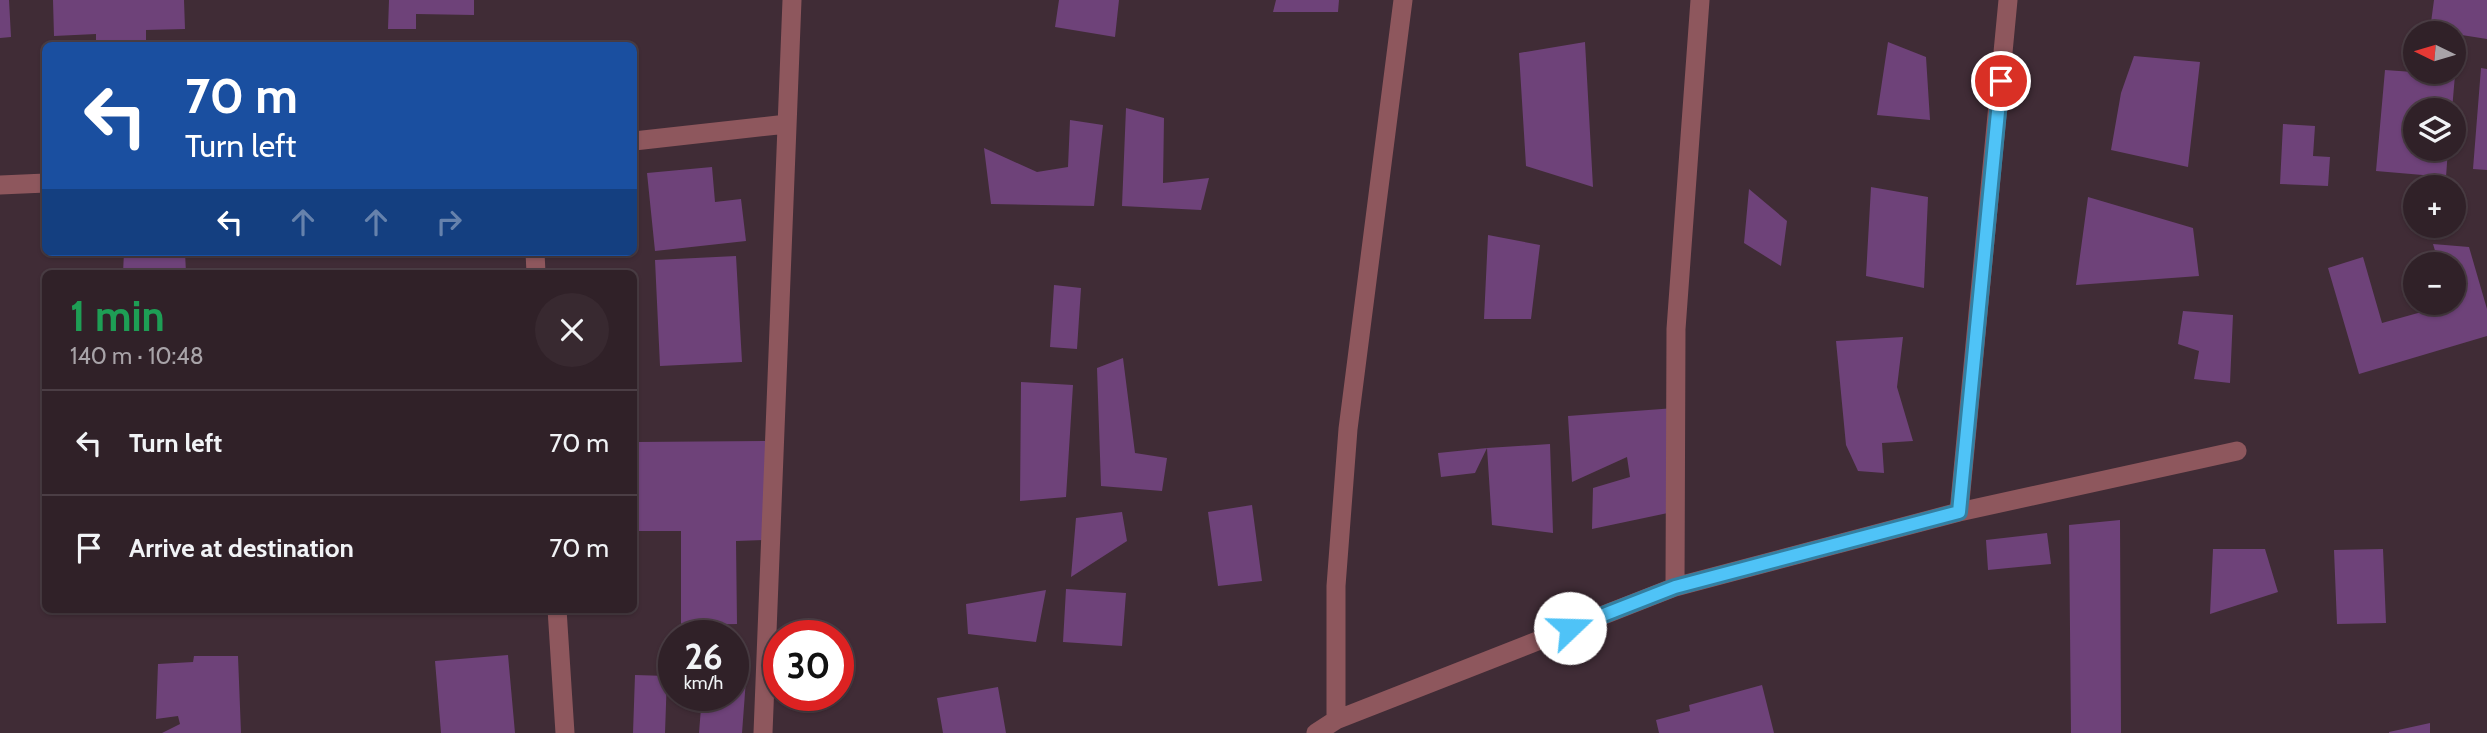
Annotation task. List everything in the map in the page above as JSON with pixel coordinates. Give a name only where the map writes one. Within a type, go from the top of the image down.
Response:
[{"type":"street","points":[[763,733],[792,0]]},
{"type":"street","points":[[1336,720],[1336,586],[1348,429],[1403,0]]},
{"type":"street","points":[[1675,587],[1676,329],[1700,0]]},
{"type":"street","points":[[1959,512],[2008,0]]},
{"type":"street","points":[[637,141],[787,124]]},
{"type":"street","points":[[0,185],[42,183]]},
{"type":"street","points":[[1316,733],[1336,720],[1675,587],[1959,512],[2237,451]]},
{"type":"street","points":[[557,613],[565,733]]},
{"type":"building","points":[[0,0],[9,0],[11,37],[0,38]]},
{"type":"building","points":[[53,0],[184,0],[185,29],[146,30],[146,42],[96,42],[96,34],[54,36]]},
{"type":"building","points":[[389,0],[474,0],[474,15],[416,14],[416,29],[388,29]]},
{"type":"building","points":[[1059,0],[1119,0],[1115,37],[1055,27]]},
{"type":"building","points":[[1276,0],[1339,0],[1338,12],[1273,12]]},
{"type":"building","points":[[2434,0],[2487,0],[2487,39],[2466,36],[2466,21],[2431,21]]},
{"type":"building","points":[[1585,42],[1593,187],[1526,166],[1519,53]]},
{"type":"building","points":[[1888,42],[1926,57],[1930,120],[1877,115]]},
{"type":"building","points":[[2134,56],[2200,62],[2188,167],[2111,150],[2121,93]]},
{"type":"building","points":[[2481,68],[2487,69],[2487,170],[2473,169]]},
{"type":"building","points":[[2385,70],[2403,71],[2403,84],[2454,84],[2453,98],[2403,98],[2403,161],[2447,161],[2446,175],[2376,171]]},
{"type":"building","points":[[1126,108],[1164,118],[1163,183],[1209,178],[1201,210],[1122,206]]},
{"type":"building","points":[[1070,120],[1103,125],[1094,206],[991,204],[984,148],[1037,172],[1068,167]]},
{"type":"building","points":[[2283,124],[2315,126],[2313,156],[2330,157],[2328,186],[2280,184]]},
{"type":"building","points":[[712,167],[715,202],[741,199],[746,241],[655,251],[647,173]]},
{"type":"building","points":[[1871,187],[1928,197],[1924,288],[1866,276]]},
{"type":"building","points":[[1749,189],[1787,221],[1781,266],[1744,243]]},
{"type":"building","points":[[2088,197],[2193,228],[2199,276],[2076,285]]},
{"type":"building","points":[[1488,235],[1540,245],[1531,319],[1484,319]]},
{"type":"building","points":[[2433,244],[2469,247],[2487,309],[2487,336],[2359,374],[2328,268],[2363,257],[2382,323],[2411,315],[2466,315],[2466,252],[2435,252]]},
{"type":"building","points":[[124,256],[185,256],[186,270],[123,270]]},
{"type":"building","points":[[736,256],[742,362],[660,366],[655,260]]},
{"type":"building","points":[[1054,285],[1081,288],[1077,349],[1050,347]]},
{"type":"building","points":[[2183,311],[2233,315],[2230,383],[2194,379],[2199,351],[2178,344]]},
{"type":"building","points":[[1903,337],[1897,387],[1913,441],[1882,443],[1884,473],[1858,471],[1846,445],[1836,341]]},
{"type":"building","points":[[1123,358],[1135,453],[1167,458],[1162,491],[1101,486],[1097,368]]},
{"type":"building","points":[[1021,382],[1073,385],[1066,497],[1020,501]]},
{"type":"building","points":[[1675,408],[1682,510],[1592,529],[1593,488],[1630,477],[1627,457],[1572,482],[1568,416]]},
{"type":"building","points":[[765,441],[766,540],[736,541],[737,620],[681,620],[681,531],[637,531],[637,442]]},
{"type":"building","points":[[1550,444],[1553,533],[1492,525],[1487,448]]},
{"type":"building","points":[[1487,448],[1475,473],[1441,477],[1438,453]]},
{"type":"building","points":[[1252,505],[1262,581],[1218,586],[1208,512]]},
{"type":"building","points":[[1122,512],[1127,541],[1071,577],[1076,518]]},
{"type":"building","points":[[2120,520],[2121,733],[2071,733],[2069,525]]},
{"type":"building","points":[[2047,533],[2051,564],[1988,570],[1986,540]]},
{"type":"building","points":[[2213,549],[2265,549],[2278,592],[2210,614]]},
{"type":"building","points":[[2383,549],[2386,623],[2337,624],[2334,550]]},
{"type":"building","points":[[1066,589],[1126,593],[1122,646],[1063,642]]},
{"type":"building","points":[[1046,590],[1036,642],[968,634],[966,604]]},
{"type":"building","points":[[508,655],[515,733],[441,733],[435,661]]},
{"type":"building","points":[[194,656],[238,656],[241,733],[162,733],[180,724],[178,716],[156,719],[158,664],[193,662]]},
{"type":"building","points":[[635,675],[658,676],[658,711],[666,711],[665,733],[633,733]]},
{"type":"building","points":[[1762,685],[1774,733],[1659,733],[1656,720],[1690,711],[1689,705]]},
{"type":"building","points":[[998,687],[1006,733],[943,733],[937,698]]},
{"type":"building","points":[[701,711],[744,711],[742,733],[699,733]]},
{"type":"building","points":[[2430,723],[2430,733],[2389,733],[2389,732]]},
{"type":"route","points":[[1570,628],[1675,587],[1959,512],[2001,81]]}]
